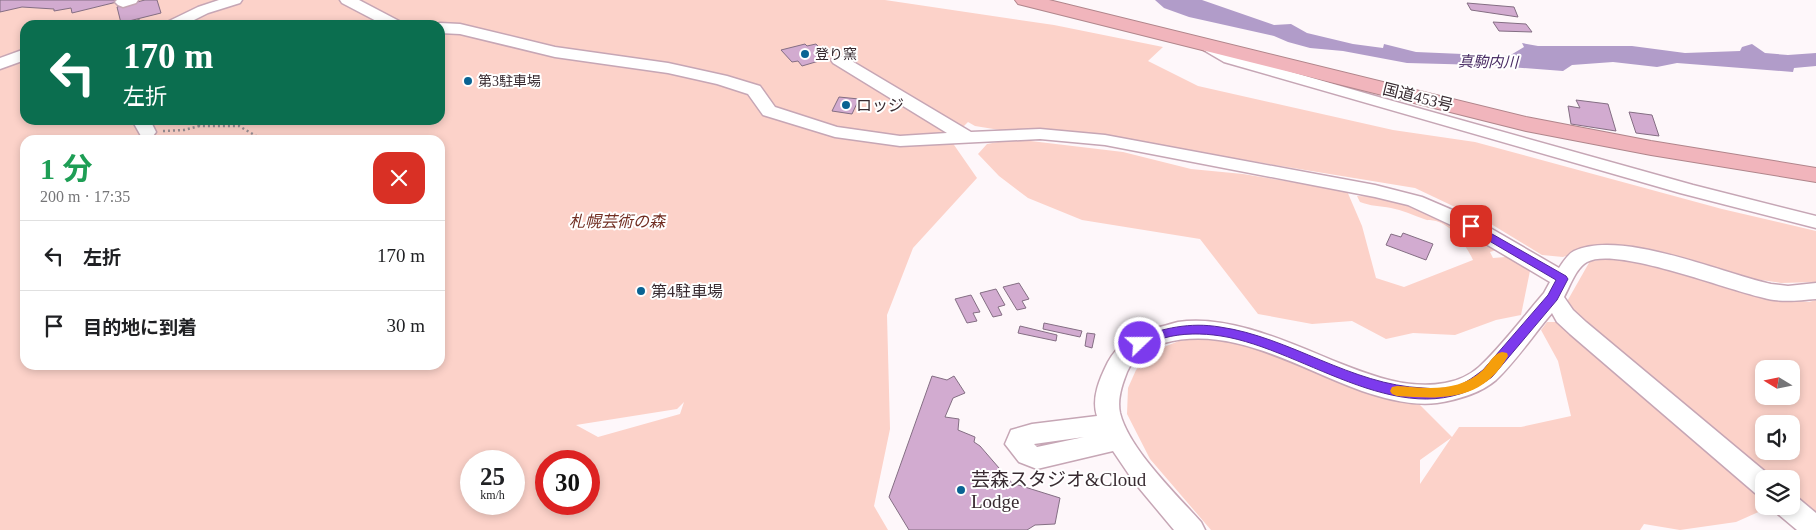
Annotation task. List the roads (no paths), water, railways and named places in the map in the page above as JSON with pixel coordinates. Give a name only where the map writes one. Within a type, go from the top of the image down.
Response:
[{"type":"highway","name":"国道453号","points":[[1025,0],[1526,124],[1651,148],[1816,175]]},
{"type":"street","points":[[182,20],[203,10],[235,0]]},
{"type":"street","points":[[347,0],[386,20]]},
{"type":"street","points":[[445,28],[460,29],[556,52],[668,68],[721,80],[754,90],[770,111],[835,132],[900,142],[1040,134],[1105,140],[1383,193],[1415,201],[1471,226],[1558,288],[1565,316],[1755,478]]},
{"type":"street","points":[[1206,45],[1230,59],[1376,102],[1687,190],[1816,222]]},
{"type":"street","points":[[0,64],[20,56]]},
{"type":"street","points":[[839,60],[968,138]]},
{"type":"street","points":[[1191,530],[1125,450],[1115,432],[1108,412],[1109,386],[1120,360],[1140,343],[1160,334],[1189,329],[1220,331],[1249,338],[1367,383],[1402,392],[1438,394],[1459,390],[1487,374],[1558,288],[1580,257],[1599,251],[1646,257],[1770,292],[1794,294],[1816,291]]},
{"type":"water","name":"真駒内川","points":[[1155,0],[1202,0],[1274,25],[1291,24],[1307,33],[1353,44],[1383,48],[1384,44],[1416,52],[1509,56],[1524,47],[1522,43],[1538,46],[1632,46],[1685,53],[1740,51],[1742,47],[1752,44],[1765,53],[1788,55],[1816,53],[1816,66],[1794,68],[1793,72],[1677,63],[1657,67],[1613,62],[1572,65],[1563,71],[1482,65],[1407,63],[1343,51],[1310,48],[1274,36],[1189,17],[1164,8]]},
{"type":"place","name":"登り窯","points":[[805,54]]},
{"type":"place","name":"第3駐車場","points":[[468,81]]},
{"type":"place","name":"ロッジ","points":[[846,105]]},
{"type":"place","name":"第4駐車場","points":[[641,291]]},
{"type":"place","name":"芸森スタジオ&Cloud Lodge","points":[[961,490]]},
{"type":"park label","name":"札幌芸術の森","points":[[617,221]]}]
